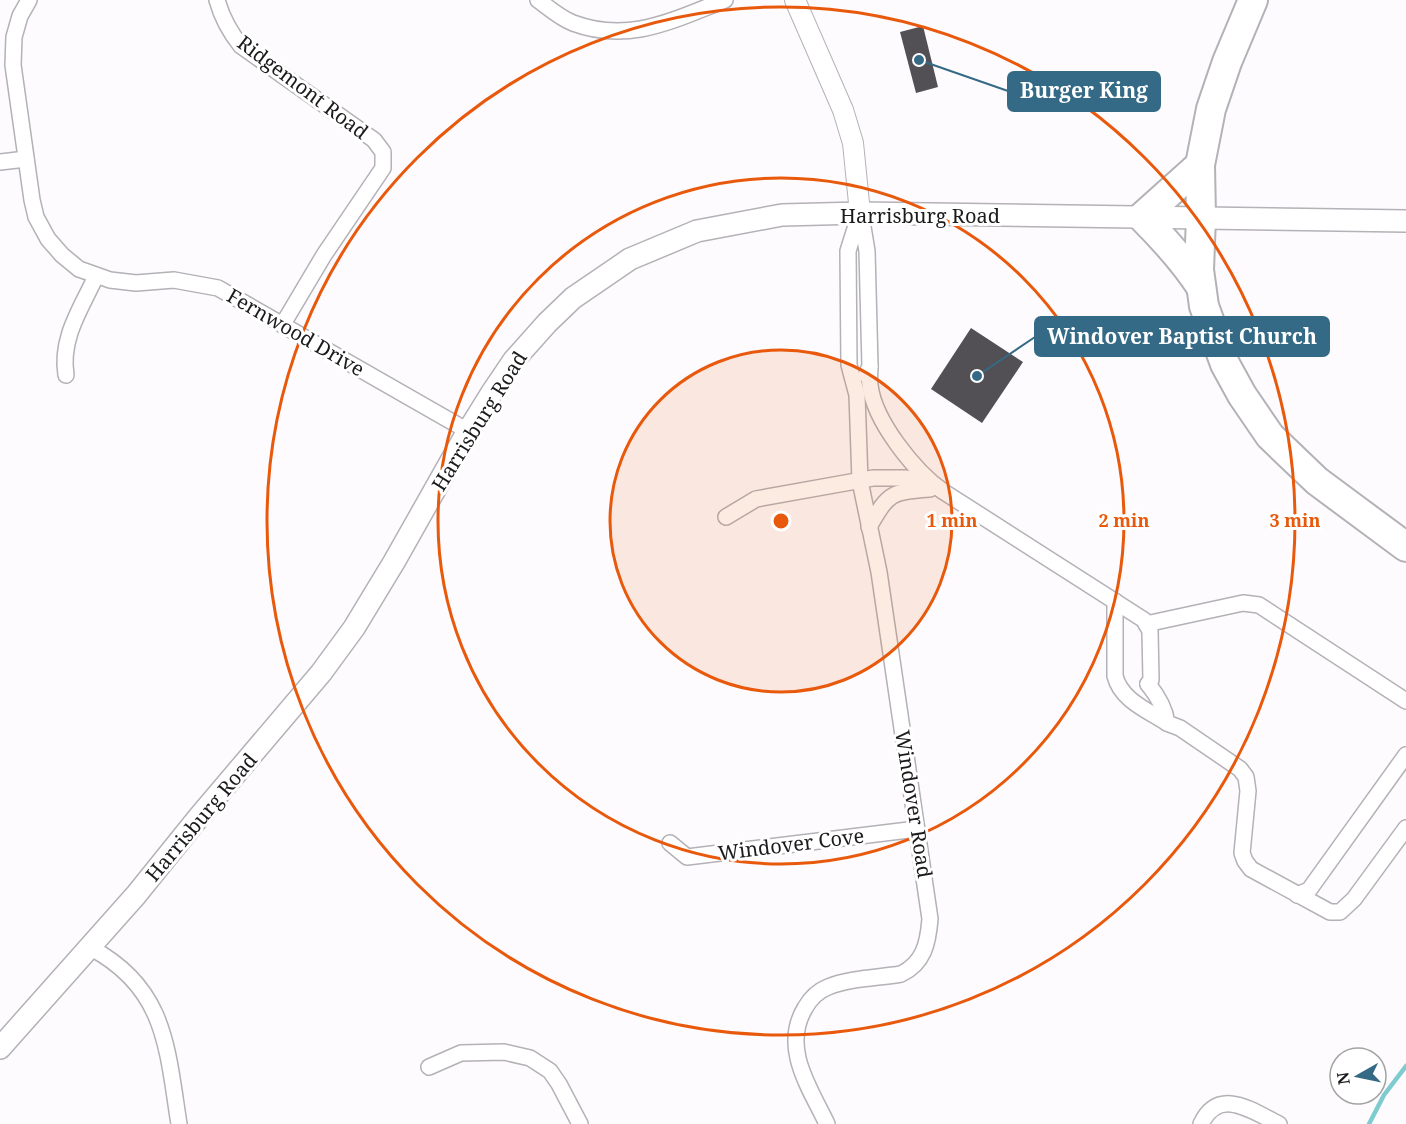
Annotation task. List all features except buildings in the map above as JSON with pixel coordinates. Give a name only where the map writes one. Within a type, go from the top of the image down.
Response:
[{"type":"highway","points":[[1253,0],[1227,62],[1211,109],[1200,165],[1201,287],[1211,328],[1225,364],[1242,395],[1270,436],[1317,481],[1406,547]]},
{"type":"highway","points":[[1200,165],[1142,217],[1187,265],[1201,287]]},
{"type":"main road","name":"Harrisburg Road","points":[[0,1048],[91,948],[306,691],[354,628],[468,431],[513,360],[573,298],[630,259],[697,231],[782,215],[860,213],[1406,221]]},
{"type":"street","name":"Fernwood Drive","points":[[29,0],[20,16],[12,53],[32,200],[41,227],[62,255],[79,269],[123,283],[174,280],[218,288],[468,431]]},
{"type":"street","name":"Ridgemont Road","points":[[217,0],[222,17],[241,46],[374,140],[383,152],[383,168],[324,255],[283,324]]},
{"type":"street","points":[[538,0],[558,15],[584,27],[599,31],[627,32],[650,29],[725,0]]},
{"type":"street","name":"Windover Road","points":[[795,0],[843,110],[853,143],[860,213],[867,251],[870,366],[857,394]]},
{"type":"street","points":[[0,162],[26,159]]},
{"type":"street","name":"Windover Road","points":[[827,1124],[798,1062],[795,1043],[801,1015],[809,1000],[827,987],[901,974],[910,970],[923,956],[929,938],[930,918],[886,613],[860,481],[857,394],[849,365],[848,251],[860,213]]},
{"type":"street","points":[[66,375],[64,355],[66,341],[96,276]]},
{"type":"street","points":[[870,366],[870,386],[877,408],[894,440],[939,488],[1144,620],[1150,631],[1151,680],[1148,684],[1126,695]]},
{"type":"street","points":[[726,517],[756,499],[873,478],[906,478],[939,488]]},
{"type":"street","points":[[869,527],[881,505],[900,492],[939,488]]},
{"type":"street","points":[[1115,601],[1115,675],[1122,692],[1132,701],[1167,723],[1180,728],[1240,769],[1246,777],[1248,790],[1242,853],[1251,869],[1330,912],[1340,912],[1345,910],[1406,828]]},
{"type":"street","points":[[1146,624],[1243,603],[1259,605],[1406,701]]},
{"type":"street","points":[[1148,684],[1166,714],[1167,723]]},
{"type":"street","points":[[1297,895],[1309,890],[1406,755]]},
{"type":"street","name":"Windover Cove","points":[[670,843],[687,857],[917,830]]},
{"type":"street","points":[[91,948],[123,969],[139,986],[152,1006],[167,1046],[179,1124]]},
{"type":"street","points":[[429,1067],[460,1053],[504,1052],[530,1058],[550,1071],[559,1083],[580,1124]]},
{"type":"street","points":[[1201,1124],[1213,1107],[1228,1103],[1238,1105],[1279,1124]]},
{"type":"waterway","points":[[1369,1124],[1384,1095],[1406,1066]]},
{"type":"place","name":"Burger King","points":[[919,60]]},
{"type":"place","name":"Windover Baptist Church","points":[[977,376]]}]
